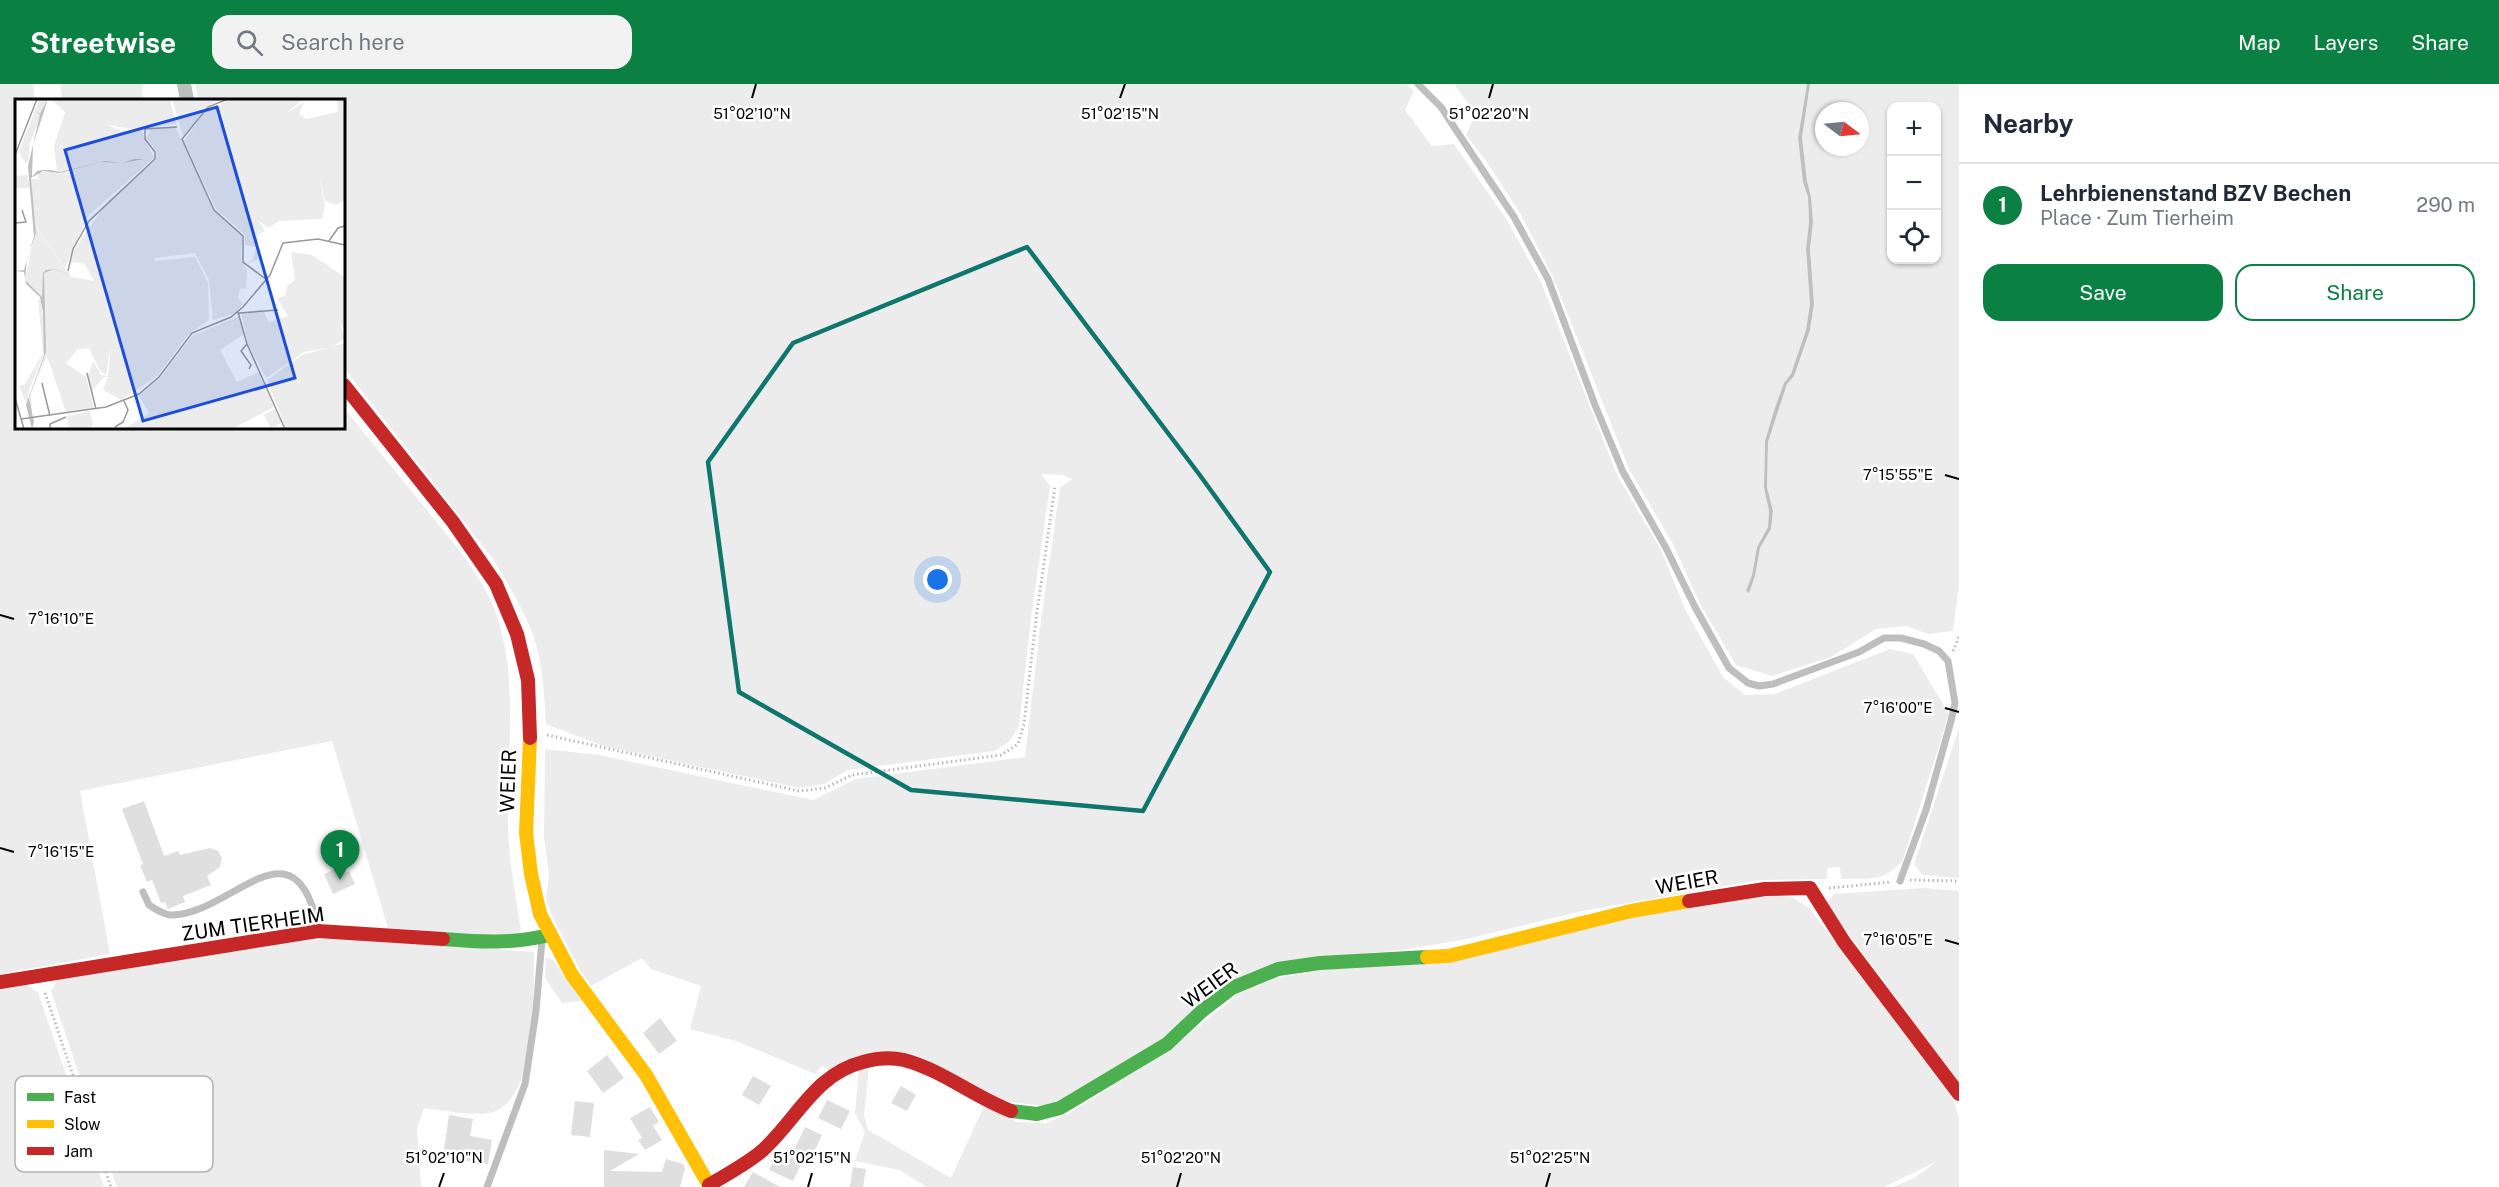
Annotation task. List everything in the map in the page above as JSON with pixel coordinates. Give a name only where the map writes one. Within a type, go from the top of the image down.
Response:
[{"type":"street","points":[[184,84],[188,99]]},
{"type":"street","name":"WEIER","points":[[345,386],[453,522],[496,584],[517,634],[528,680],[530,731],[526,833],[531,874],[545,936],[646,1075],[710,1186],[762,1150],[828,1077],[850,1065],[870,1058],[892,1057],[927,1068],[998,1106],[1033,1114],[1047,1112],[1060,1108],[1167,1044],[1202,1011],[1232,988],[1278,969],[1320,963],[1449,956],[1631,911],[1765,889],[1810,888]]},
{"type":"street","points":[[1810,888],[1821,908],[1959,1094]]},
{"type":"street","name":"ZUM TIERHEIM","points":[[0,982],[318,931],[502,943],[545,936]]},
{"type":"lane","points":[[1418,84],[1441,107],[1514,217],[1548,279],[1595,405],[1623,472],[1729,668],[1748,684],[1759,686],[1773,684],[1859,652],[1884,638],[1901,638],[1924,644],[1939,651],[1948,661],[1955,704],[1926,810],[1900,881]]},
{"type":"lane","points":[[143,892],[149,905],[170,915],[203,907],[260,876],[285,875],[297,880],[310,897],[318,931]]},
{"type":"lane","points":[[487,1187],[525,1084],[545,936]]},
{"type":"path","points":[[530,731],[799,791],[825,788],[852,776],[1001,755],[1018,744],[1024,724],[1055,486]]},
{"type":"path","points":[[1810,888],[1878,885],[1900,881],[1959,881]]},
{"type":"path","points":[[39,976],[73,1076]]},
{"type":"path","points":[[106,1172],[111,1187]]},
{"type":"highlighted area","points":[[1027,247],[1199,474],[1270,572],[1143,811],[911,790],[739,692],[708,462],[793,343]]},
{"type":"shaded area","points":[[0,84],[33,84],[35,99],[15,99],[15,429],[345,429],[345,409],[460,551],[484,587],[495,610],[503,636],[510,690],[508,827],[511,866],[521,931],[496,937],[388,928],[332,741],[80,791],[110,954],[0,974]]},
{"type":"shaded area","points":[[60,84],[142,84],[143,99],[62,99]]},
{"type":"shaded area","points":[[195,84],[1406,84],[1414,91],[1405,110],[1432,146],[1454,144],[1507,220],[1541,282],[1617,475],[1661,550],[1686,611],[1723,677],[1745,695],[1775,694],[1890,649],[1913,654],[1949,714],[1903,860],[1889,873],[1875,878],[1841,879],[1840,867],[1827,868],[1827,879],[1760,880],[1582,911],[1467,939],[1402,950],[1274,962],[1150,1049],[1047,1107],[998,1100],[930,1063],[829,1070],[822,1066],[815,1074],[736,1041],[690,1029],[701,986],[651,969],[642,958],[591,986],[553,918],[546,898],[549,874],[544,837],[545,749],[599,755],[813,800],[856,779],[1025,757],[1060,487],[1073,479],[1062,475],[1041,474],[1050,486],[1031,618],[1019,726],[1009,742],[994,751],[848,770],[824,784],[799,788],[603,746],[546,724],[539,654],[528,623],[509,586],[493,559],[345,369],[345,99],[199,99]]},
{"type":"shaded area","points":[[1454,84],[1807,84],[1798,138],[1803,182],[1808,197],[1809,222],[1806,249],[1810,304],[1806,330],[1791,374],[1784,383],[1765,441],[1764,488],[1769,511],[1768,527],[1757,547],[1752,575],[1746,591],[1755,576],[1760,548],[1771,529],[1773,511],[1767,487],[1768,442],[1787,384],[1794,376],[1810,330],[1814,304],[1810,249],[1813,222],[1802,138],[1810,84],[1959,84],[1959,585],[1953,631],[1928,634],[1906,626],[1876,629],[1831,657],[1772,676],[1736,665],[1700,604],[1673,544],[1629,469],[1553,277],[1520,213],[1466,135],[1476,114]]},
{"type":"shaded area","points":[[1807,84],[1810,84],[1802,138],[1813,222],[1810,249],[1814,304],[1810,330],[1794,376],[1787,384],[1768,442],[1767,487],[1773,511],[1771,529],[1760,548],[1749,593],[1746,591],[1752,575],[1757,547],[1768,527],[1769,511],[1764,488],[1765,441],[1784,383],[1791,374],[1806,330],[1810,304],[1806,249],[1809,222],[1808,197],[1803,182],[1798,138]]},
{"type":"shaded area","points":[[1959,728],[1959,878],[1922,875],[1914,864]]},
{"type":"shaded area","points":[[1923,888],[1959,891],[1959,1083],[1826,903],[1834,894]]},
{"type":"shaded area","points":[[1776,895],[1794,898],[1810,909],[1953,1098],[1959,1117],[1959,1187],[1893,1187],[1914,1178],[1938,1161],[1884,1187],[927,1187],[899,1170],[855,1161],[865,1132],[855,1113],[859,1069],[869,1066],[864,1115],[868,1130],[951,1178],[984,1106],[1018,1122],[1046,1123],[1071,1112],[1170,1050],[1238,994],[1277,978],[1632,917]]},
{"type":"shaded area","points":[[349,937],[534,952],[530,1044],[525,1069],[517,1090],[505,1105],[488,1113],[424,1108],[417,1129],[421,1187],[117,1187],[112,1172],[213,1172],[213,1076],[80,1076],[51,991],[60,976],[253,945]]},
{"type":"shaded area","points":[[546,957],[553,960],[582,1001],[562,1003],[545,978]]},
{"type":"shaded area","points":[[23,983],[38,992],[66,1076],[15,1076],[15,1172],[99,1172],[104,1187],[0,1187],[0,987]]},
{"type":"building","points":[[144,801],[164,856],[178,851],[180,855],[210,848],[218,851],[222,858],[220,867],[207,876],[211,885],[183,896],[185,902],[168,909],[165,902],[161,903],[152,880],[147,882],[140,865],[143,864],[122,809]]},
{"type":"building","points":[[336,869],[339,875],[349,871],[355,884],[333,894],[324,874]]},
{"type":"building","points":[[660,1018],[677,1041],[659,1054],[643,1033]]},
{"type":"building","points":[[607,1055],[624,1078],[603,1093],[587,1071]]},
{"type":"building","points":[[753,1076],[771,1086],[759,1105],[742,1095]]},
{"type":"building","points":[[901,1086],[916,1095],[907,1111],[891,1103]]},
{"type":"building","points":[[827,1100],[850,1111],[841,1129],[818,1118]]},
{"type":"building","points":[[575,1101],[594,1103],[590,1137],[571,1135]]},
{"type":"building","points":[[650,1107],[659,1122],[653,1126],[662,1140],[645,1150],[638,1140],[642,1138],[630,1118]]},
{"type":"building","points":[[449,1115],[473,1119],[470,1136],[492,1140],[488,1164],[443,1157]]},
{"type":"building","points":[[805,1127],[822,1135],[813,1154],[808,1151],[793,1181],[769,1170],[777,1153],[790,1159]]},
{"type":"building","points":[[604,1150],[639,1154],[610,1171],[662,1172],[666,1159],[683,1164],[685,1168],[680,1187],[604,1187]]},
{"type":"building","points":[[853,1167],[866,1169],[863,1187],[850,1187]]},
{"type":"building","points":[[753,1172],[780,1187],[744,1187]]},
{"type":"traffic: fast","points":[[443,939],[509,941],[549,935]]},
{"type":"traffic: fast","points":[[1011,1111],[1037,1114],[1060,1108],[1167,1044],[1202,1011],[1232,988],[1278,969],[1320,963],[1427,957]]},
{"type":"traffic: slow","points":[[530,738],[526,833],[531,874],[540,914],[572,975],[646,1075],[710,1187]]},
{"type":"traffic: slow","points":[[1427,957],[1449,956],[1631,911],[1689,901]]},
{"type":"traffic: jam","points":[[345,386],[453,522],[496,584],[517,634],[528,680],[530,738]]},
{"type":"traffic: jam","points":[[1689,901],[1765,889],[1810,888],[1844,942],[1959,1094]]},
{"type":"traffic: jam","points":[[0,982],[318,931],[443,939]]},
{"type":"traffic: jam","points":[[709,1185],[763,1150],[819,1087],[832,1076],[846,1068],[868,1061],[894,1058],[918,1064],[1011,1111]]},
{"type":"place","name":"Lehrbienenstand BZV Bechen","points":[[340,880]]}]
